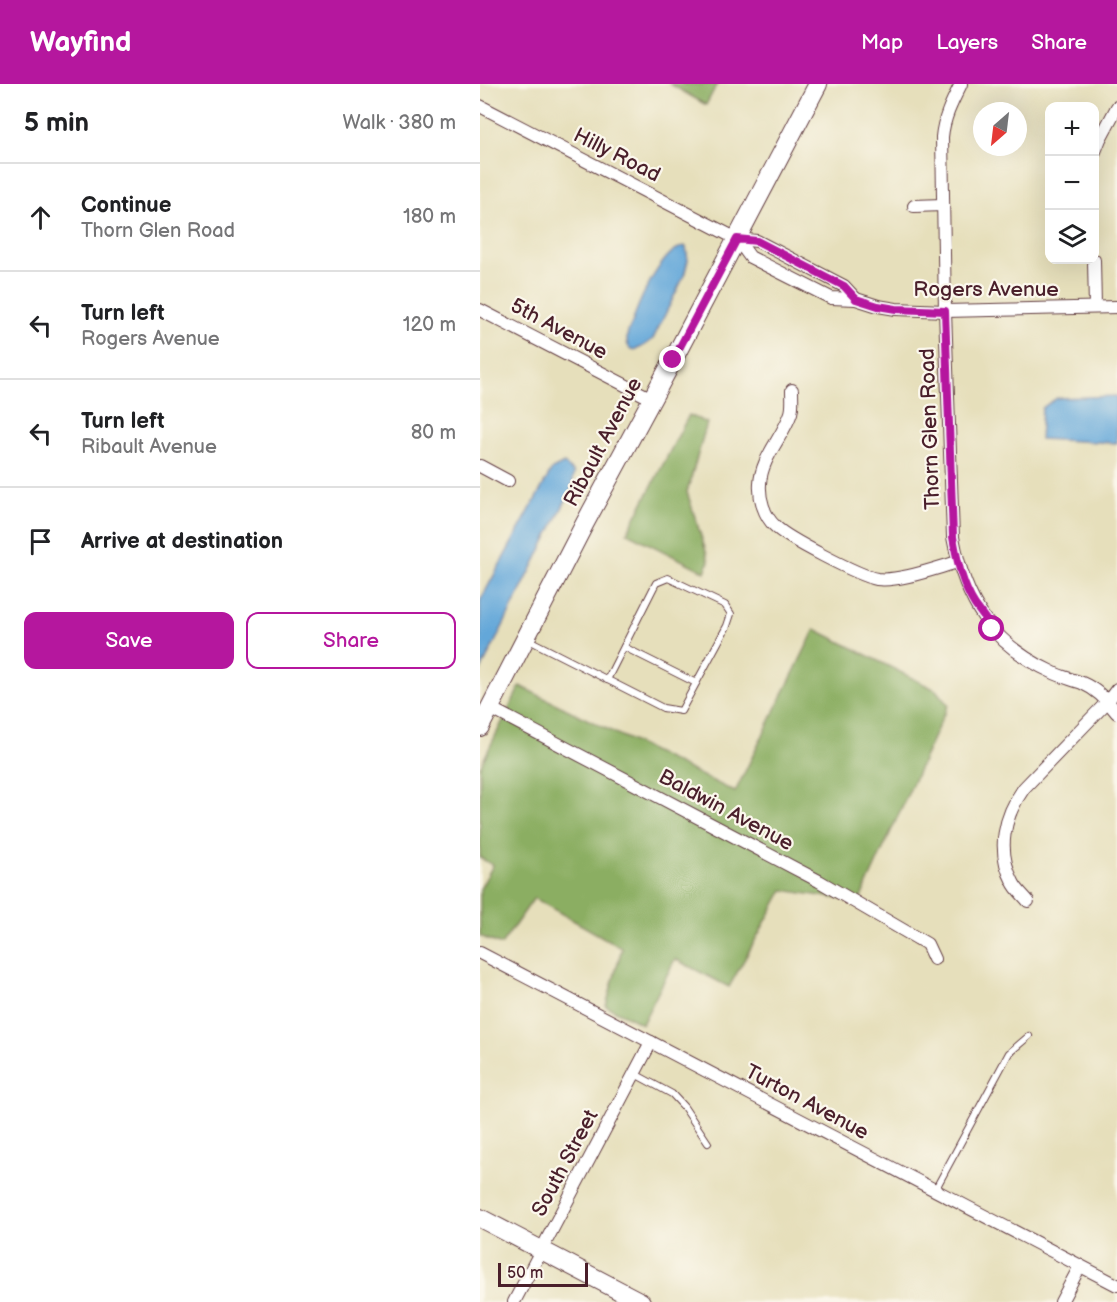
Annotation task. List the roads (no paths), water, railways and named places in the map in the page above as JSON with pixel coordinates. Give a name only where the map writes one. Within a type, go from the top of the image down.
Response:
[{"type":"street","name":"Ribault Avenue","points":[[480,727],[585,523],[818,84]]},
{"type":"street","name":"Thorn Glen Road","points":[[961,84],[948,108],[943,123],[942,137],[953,537],[958,562],[974,604],[992,629],[1016,652],[1046,670],[1084,684],[1108,701],[1117,713]]},
{"type":"street","name":"Hilly Road","points":[[480,106],[737,239]]},
{"type":"street","points":[[1099,142],[1117,107]]},
{"type":"street","points":[[914,206],[943,205]]},
{"type":"street","name":"Rogers Avenue","points":[[737,239],[750,257],[831,298],[856,299],[896,309],[945,311],[1117,307]]},
{"type":"street","points":[[1094,264],[1095,307]]},
{"type":"street","name":"5th Avenue","points":[[480,310],[652,399]]},
{"type":"street","points":[[792,390],[792,411],[763,469],[760,482],[760,496],[765,511],[774,526],[789,537],[862,575],[878,579],[893,579],[958,562]]},
{"type":"street","points":[[480,466],[508,481]]},
{"type":"street","points":[[1028,901],[1013,884],[1005,862],[1004,840],[1007,819],[1015,800],[1024,788],[1117,689]]},
{"type":"street","name":"Baldwin Avenue","points":[[490,708],[819,881],[927,944],[934,959]]},
{"type":"street","name":"Turton Avenue","points":[[480,952],[1117,1285]]},
{"type":"street","name":"South Street","points":[[514,1302],[651,1042]]},
{"type":"street","points":[[480,1218],[641,1302]]},
{"type":"street","points":[[1061,1302],[1080,1266]]},
{"type":"lane","points":[[525,638],[607,680],[663,708],[681,711],[727,626],[731,614],[725,605],[668,578],[656,583],[607,680]]},
{"type":"lane","points":[[624,647],[696,683]]},
{"type":"lane","points":[[935,1191],[1009,1053],[1029,1036]]},
{"type":"lane","points":[[634,1074],[672,1094],[684,1107],[708,1143]]},
{"type":"water","points":[[684,246],[688,260],[684,276],[653,339],[641,348],[629,348],[627,335],[653,276],[674,250]]},
{"type":"water","points":[[1117,396],[1117,443],[1040,439],[1042,408],[1057,398]]},
{"type":"water","points":[[564,463],[574,473],[572,488],[480,672],[480,601],[552,469]]}]
